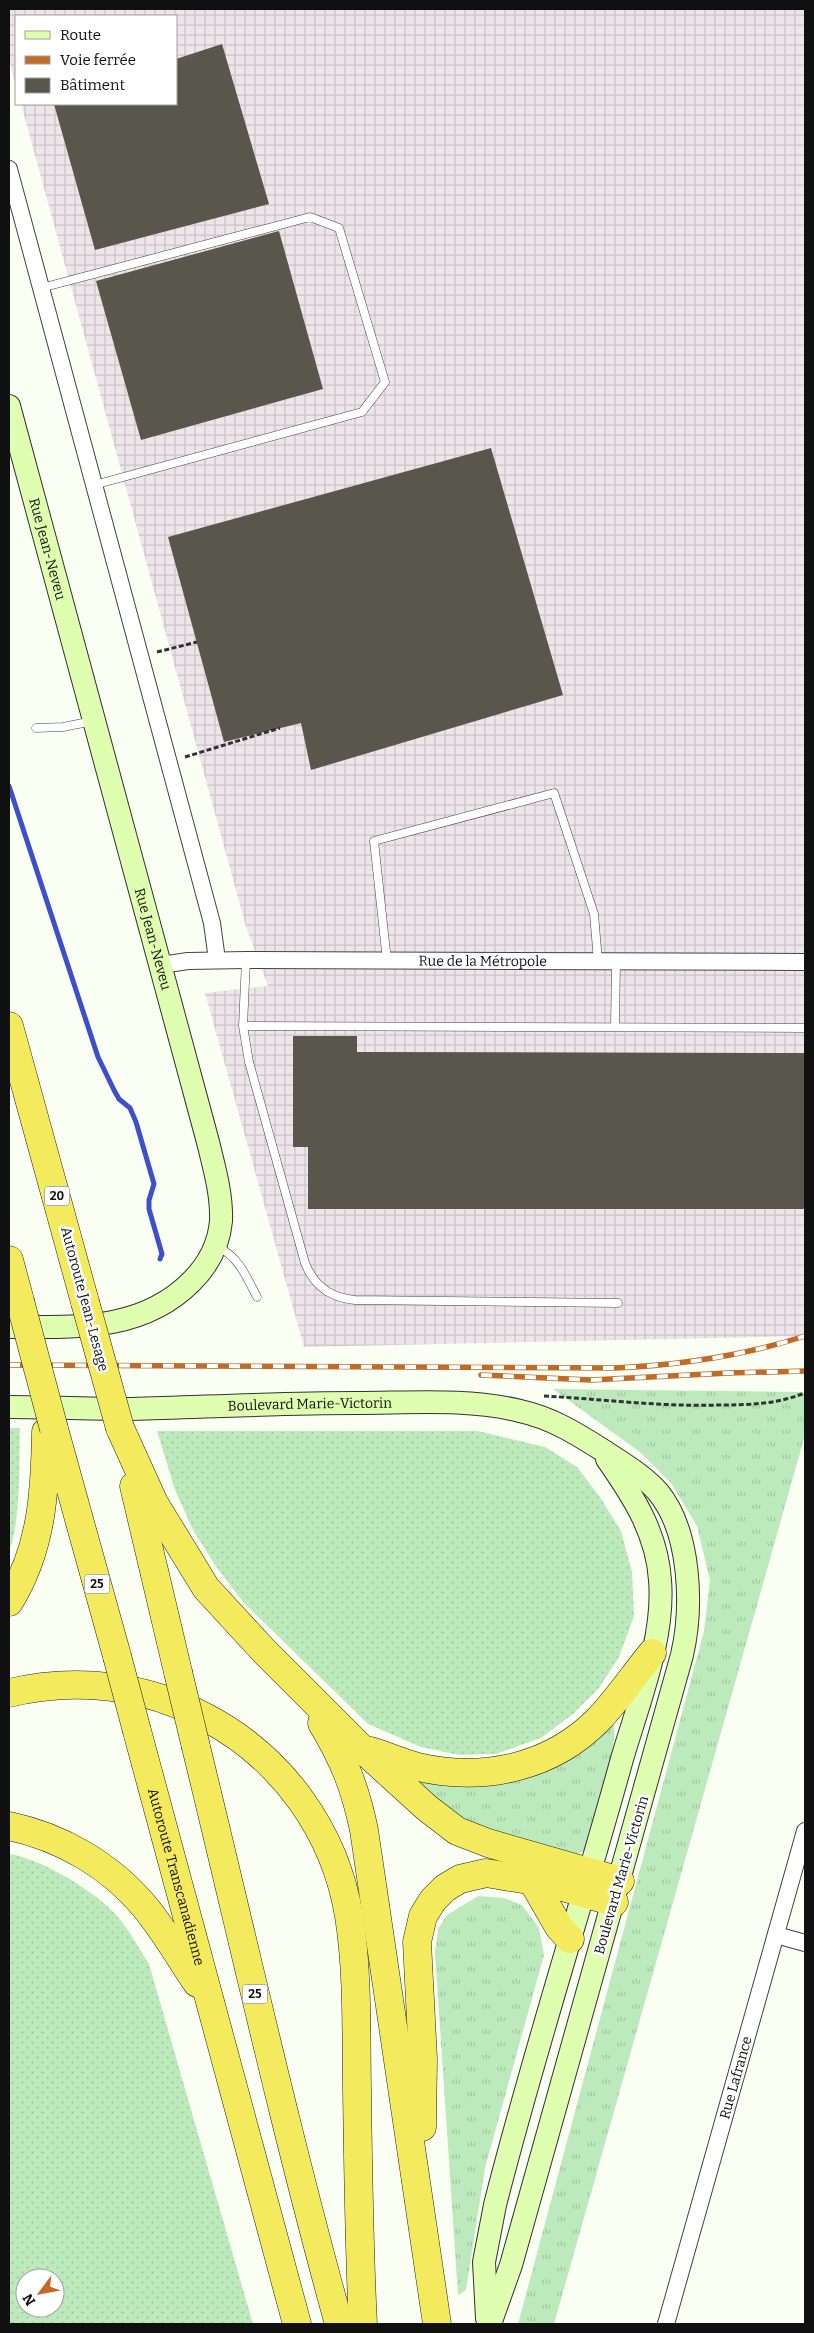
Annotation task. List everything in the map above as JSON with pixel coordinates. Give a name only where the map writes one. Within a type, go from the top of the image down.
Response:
[{"type":"highway","name":"Autoroute Jean-Lesage","points":[[9,1026],[120,1428]]},
{"type":"highway","name":"25","points":[[9,1260],[46,1400],[50,1428]]},
{"type":"highway","points":[[9,1602],[28,1564],[40,1521],[50,1428]]},
{"type":"highway","name":"Autoroute Transcanadienne","points":[[50,1428],[117,1656],[297,2324]]},
{"type":"highway","name":"25","points":[[120,1428],[252,1983],[316,2240],[339,2324]]},
{"type":"highway","points":[[120,1428],[154,1502],[196,1574],[217,1602],[360,1747],[426,1808],[458,1831],[587,1883],[617,1891]]},
{"type":"highway","points":[[360,1747],[416,1767],[454,1773],[489,1773],[523,1766],[558,1750],[588,1729],[612,1704],[652,1653]]},
{"type":"highway","points":[[280,1667],[317,1715],[342,1758],[360,1807],[437,2324]]},
{"type":"highway","points":[[9,1693],[44,1686],[86,1685],[136,1690],[165,1698],[211,1720],[255,1751],[282,1776],[311,1814],[328,1847],[340,1878],[349,1914],[352,1939],[359,2179],[358,2236],[363,2324]]},
{"type":"highway","points":[[9,1826],[37,1833],[73,1848],[105,1868],[145,1907],[209,2002]]},
{"type":"highway","points":[[422,2216],[423,2059],[416,1951],[420,1923],[427,1909],[439,1893],[460,1879],[486,1873],[553,1884],[587,1883]]},
{"type":"highway","points":[[533,1882],[559,1927],[570,1940]]},
{"type":"street","points":[[9,169],[212,923],[217,960]]},
{"type":"street","name":"Rue Jean-Neveu","points":[[9,406],[215,1170],[221,1212],[219,1235],[203,1269],[188,1285],[168,1300],[138,1316],[114,1323],[87,1326],[9,1326]]},
{"type":"street","name":"Rue de la Métropole","points":[[161,966],[188,961],[217,960],[805,962]]},
{"type":"street","name":"Boulevard Marie-Victorin","points":[[9,1407],[130,1408],[285,1402],[482,1404],[542,1417],[577,1434],[624,1464],[658,1492],[671,1516],[682,1548],[689,1593],[687,1626],[682,1655],[510,2265],[489,2324]]},
{"type":"street","name":"Boulevard Marie-Victorin","points":[[489,2324],[484,2262],[491,2223],[652,1653],[659,1621],[661,1594],[656,1550],[640,1510],[601,1450]]},
{"type":"street","name":"Rue Lafrance","points":[[666,2324],[805,1831]]},
{"type":"street","points":[[776,1935],[805,1943]]},
{"type":"lane","points":[[41,288],[310,217],[339,228],[385,382],[362,412],[94,485]]},
{"type":"lane","points":[[36,728],[63,727],[94,720]]},
{"type":"lane","points":[[387,960],[374,841],[554,793],[594,914],[598,961]]},
{"type":"lane","points":[[246,960],[243,1026],[249,1062],[305,1263],[315,1282],[326,1291],[338,1297],[355,1300],[618,1303]]},
{"type":"lane","points":[[615,1027],[616,961]]},
{"type":"lane","points":[[243,1026],[805,1028]]},
{"type":"lane","points":[[215,1246],[232,1255],[238,1262],[257,1297]]},
{"type":"path","points":[[157,652],[197,642]]},
{"type":"path","points":[[186,757],[280,728]]},
{"type":"path","points":[[535,1396],[694,1406],[780,1402],[805,1393]]},
{"type":"shaded area","points":[[9,9],[805,9],[805,1336],[304,1347],[205,993],[268,986],[246,927],[21,105],[178,105],[178,15],[15,15],[15,83],[9,59]]},
{"type":"green space","points":[[553,1389],[805,1392],[805,1435],[554,2324],[518,2324],[704,1631],[710,1580],[697,1526],[671,1483],[641,1453]]},
{"type":"green space","points":[[9,1428],[20,1428],[16,1524],[9,1551]]},
{"type":"green space","points":[[157,1431],[478,1431],[545,1447],[577,1467],[600,1497],[621,1531],[632,1572],[634,1616],[619,1657],[599,1688],[573,1714],[541,1738],[496,1754],[459,1755],[421,1747],[368,1724],[243,1602],[215,1565],[193,1530],[175,1490]]},
{"type":"green space","points":[[614,1724],[609,1768],[585,1850],[572,1857],[459,1820],[415,1782],[473,1785],[498,1783],[522,1778],[567,1759]]},
{"type":"green space","points":[[9,1854],[52,1869],[96,1897],[121,1921],[149,1964],[253,2324],[9,2324]]},
{"type":"green space","points":[[478,1896],[504,1898],[522,1905],[539,1928],[544,1955],[485,2168],[466,2290],[458,2295],[435,1953],[438,1929],[447,1915]]},
{"type":"building","points":[[222,44],[269,204],[95,250],[54,105],[178,105],[178,58]]},
{"type":"building","points":[[279,231],[323,389],[141,440],[96,281]]},
{"type":"building","points":[[491,448],[563,695],[311,770],[301,723],[224,742],[168,537]]},
{"type":"building","points":[[293,1036],[357,1036],[357,1052],[805,1053],[805,1209],[308,1209],[308,1147],[293,1147]]},
{"type":"waterway","points":[[9,786],[98,1057],[119,1099],[130,1108],[136,1122],[154,1184],[149,1200],[149,1209],[162,1254],[160,1259]]},
{"type":"railway","points":[[9,1365],[615,1368],[663,1365],[735,1354],[805,1336]]},
{"type":"railway","points":[[481,1375],[591,1380],[805,1371]]}]
